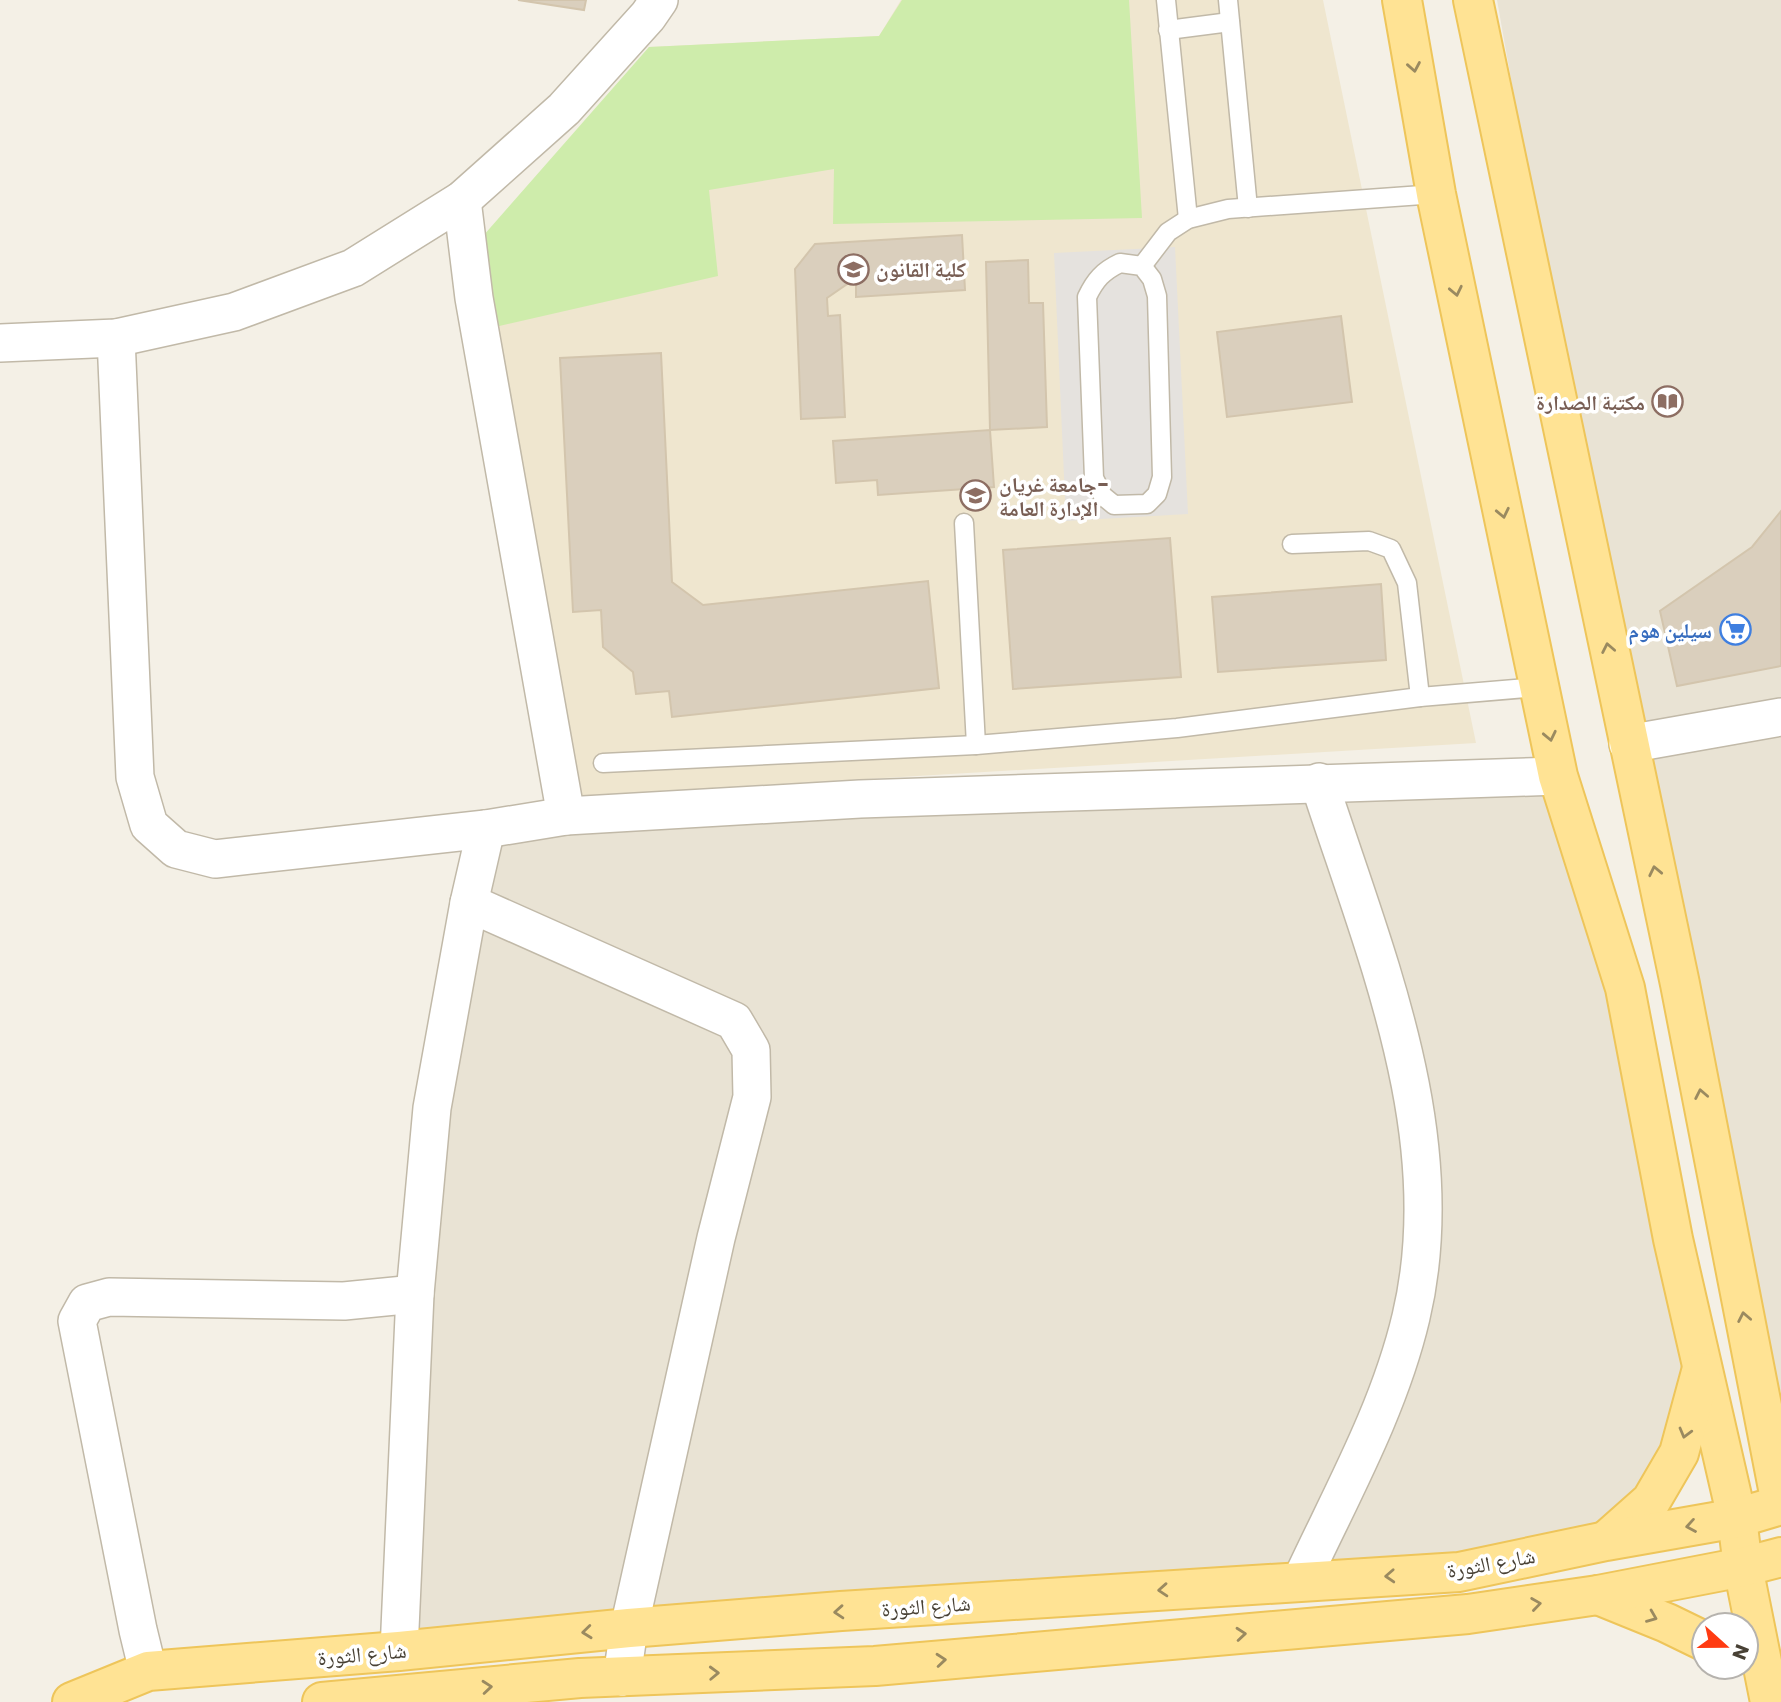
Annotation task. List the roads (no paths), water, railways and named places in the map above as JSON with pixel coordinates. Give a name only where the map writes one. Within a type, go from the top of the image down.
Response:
[{"type":"main road","points":[[1402,0],[1436,194],[1559,776],[1625,988],[1673,1239],[1737,1518],[1760,1685]]},
{"type":"main road","points":[[1473,0],[1628,744],[1768,1380],[1781,1505]]},
{"type":"main road","points":[[1606,1541],[1651,1501],[1679,1453],[1702,1367]]},
{"type":"main road","name":"شارع الثورة","points":[[72,1702],[148,1671],[398,1651],[629,1628],[1459,1572],[1606,1541],[1737,1518],[1781,1505]]},
{"type":"main road","name":"شارع الثورة","points":[[322,1702],[580,1678],[875,1666],[1468,1614],[1598,1595],[1781,1557]]},
{"type":"main road","points":[[1598,1595],[1690,1635]]},
{"type":"street","points":[[0,343],[116,338],[234,312],[353,268],[462,200],[564,109],[648,16],[659,0]]},
{"type":"street","points":[[462,200],[474,298],[566,816]]},
{"type":"street","points":[[116,338],[135,777],[149,825],[176,849],[215,859],[486,829],[566,816],[860,799],[1559,776]]},
{"type":"street","points":[[1628,744],[1781,718]]},
{"type":"street","points":[[1301,1581],[1383,1405],[1411,1318],[1422,1254],[1424,1181],[1408,1071],[1377,959],[1319,782]]},
{"type":"street","points":[[398,1651],[415,1294],[432,1108],[468,903],[486,829]]},
{"type":"street","points":[[468,903],[734,1021],[751,1050],[752,1097],[716,1238],[629,1628],[622,1677]]},
{"type":"street","points":[[148,1671],[77,1321],[87,1303],[109,1297],[344,1301],[415,1294]]},
{"type":"lane","points":[[1166,0],[1188,219]]},
{"type":"lane","points":[[1228,0],[1248,208]]},
{"type":"lane","points":[[1168,30],[1230,22]]},
{"type":"lane","points":[[1142,266],[1168,232],[1188,219],[1228,209],[1436,194]]},
{"type":"lane","points":[[1120,263],[1142,266],[1152,279],[1157,296],[1163,477],[1157,494],[1147,504],[1114,505],[1103,496],[1094,478],[1087,297],[1094,282],[1106,269],[1120,263]]},
{"type":"lane","points":[[964,523],[976,745]]},
{"type":"lane","points":[[1292,544],[1369,541],[1391,549],[1407,583],[1420,697]]},
{"type":"lane","points":[[603,763],[976,745],[1177,728],[1420,697],[1539,687]]},
{"type":"place","name":"كلية القانون","points":[[853,269]]},
{"type":"place","name":"مكتبة الصدارة","points":[[1668,402]]},
{"type":"place","name":"جامعة غريان- الإدارة العامة","points":[[976,496]]},
{"type":"place","name":"سيلين هوم","points":[[1735,630]]}]
